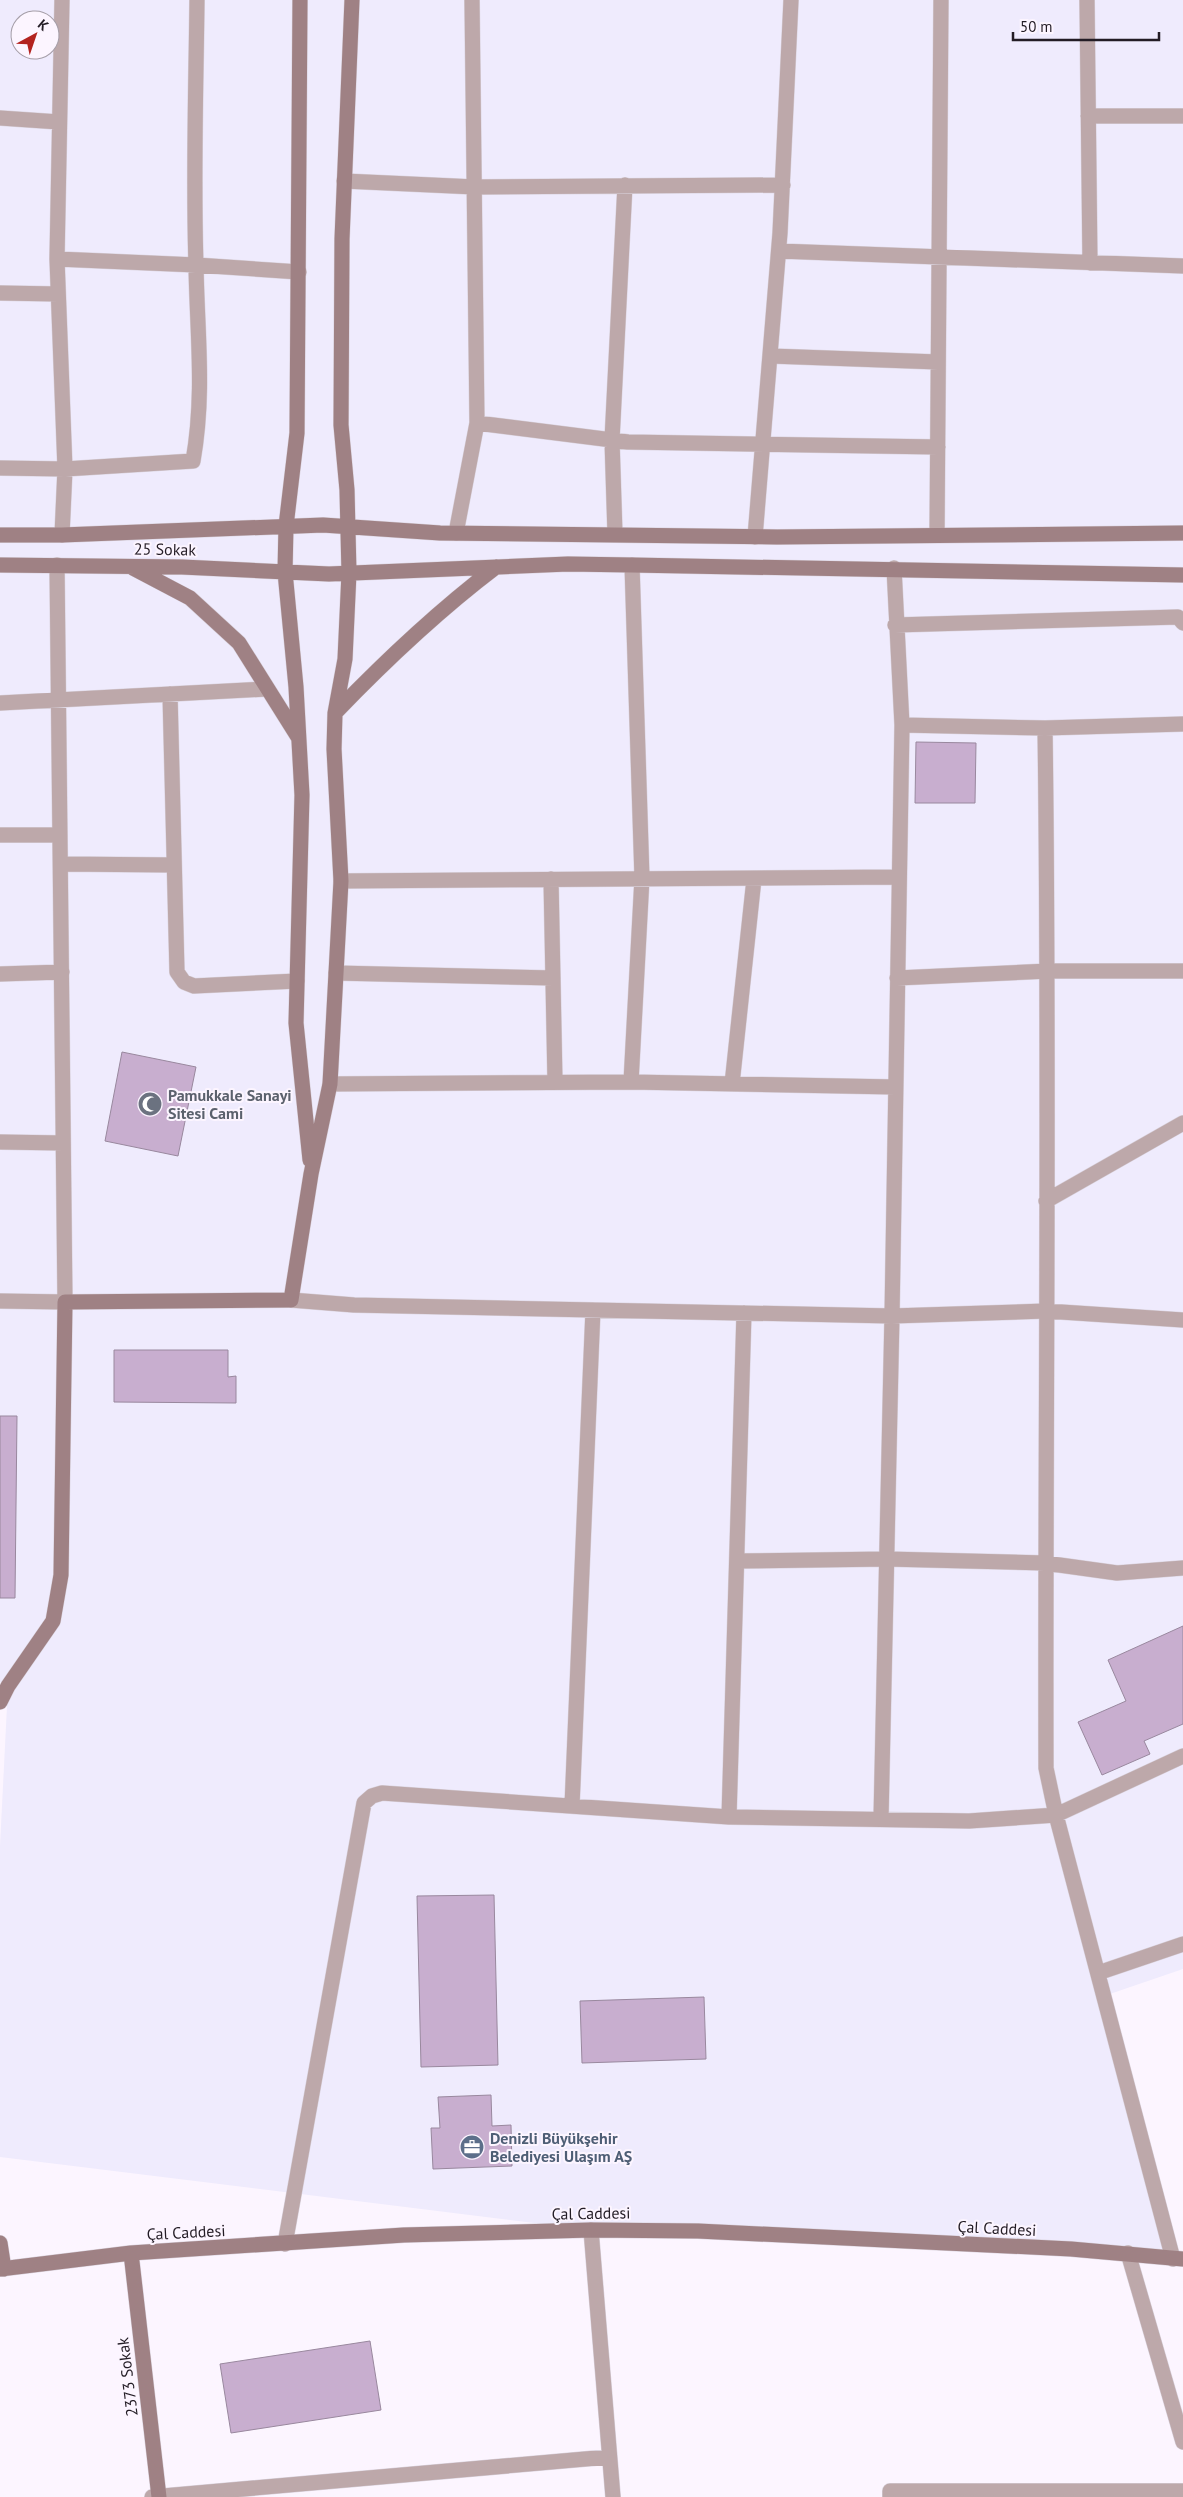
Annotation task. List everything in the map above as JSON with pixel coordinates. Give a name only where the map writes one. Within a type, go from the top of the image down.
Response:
[{"type":"street","points":[[62,0],[58,122],[57,260],[65,469],[62,535]]},
{"type":"street","points":[[0,468],[65,469],[193,461],[198,430],[201,379],[196,265],[197,0]]},
{"type":"street","points":[[300,0],[297,433],[286,526],[285,572],[302,795],[296,1023],[311,1174]]},
{"type":"street","points":[[292,1300],[311,1174],[330,1084],[341,880],[334,749],[335,714],[345,659],[349,573],[349,527],[341,425],[344,180],[352,0]]},
{"type":"street","points":[[456,533],[477,423],[472,0]]},
{"type":"street","points":[[755,537],[779,251],[791,0]]},
{"type":"street","points":[[937,535],[941,0]]},
{"type":"street","points":[[1087,0],[1090,263]]},
{"type":"street","points":[[1088,116],[1183,116]]},
{"type":"street","points":[[0,118],[58,122]]},
{"type":"street","points":[[344,180],[474,187],[783,185]]},
{"type":"street","points":[[615,534],[612,440],[625,185]]},
{"type":"street","points":[[779,251],[1183,266]]},
{"type":"street","points":[[57,260],[196,265],[299,272]]},
{"type":"street","points":[[0,293],[58,294]]},
{"type":"street","points":[[770,356],[938,362]]},
{"type":"street","points":[[477,423],[628,442],[938,447]]},
{"type":"street","name":"25 Sokak","points":[[0,535],[62,535],[323,525],[456,533],[755,537],[1183,533]]},
{"type":"street","points":[[0,1702],[4,1683],[53,1621],[62,1575],[65,1302],[58,565]]},
{"type":"street","points":[[631,1082],[642,878],[632,565]]},
{"type":"street","name":"25 Sokak","points":[[0,566],[130,566],[329,574],[496,567],[632,565],[894,568],[1183,576]]},
{"type":"street","points":[[130,566],[190,598],[239,643],[299,739]]},
{"type":"street","points":[[335,714],[384,662],[426,623],[496,567]]},
{"type":"street","points":[[881,1819],[902,725],[895,625],[894,568]]},
{"type":"street","points":[[895,625],[1178,617],[1183,622]]},
{"type":"street","points":[[0,703],[266,689]]},
{"type":"street","points":[[170,694],[177,972],[184,982],[194,986],[297,981]]},
{"type":"street","points":[[902,725],[1045,728],[1183,724]]},
{"type":"street","points":[[1045,728],[1049,971],[1046,1201],[1046,1768],[1056,1815],[1098,1974],[1178,2259]]},
{"type":"street","points":[[0,835],[60,835]]},
{"type":"street","points":[[61,864],[174,865]]},
{"type":"street","points":[[341,880],[898,877]]},
{"type":"street","points":[[551,879],[555,1082]]},
{"type":"street","points":[[732,1084],[754,879]]},
{"type":"street","points":[[897,978],[1049,971],[1183,971]]},
{"type":"street","points":[[0,974],[62,972]]},
{"type":"street","points":[[336,973],[553,978]]},
{"type":"street","points":[[330,1084],[631,1082],[895,1087]]},
{"type":"street","points":[[1046,1201],[1183,1122]]},
{"type":"street","points":[[0,1142],[63,1143]]},
{"type":"street","points":[[0,1301],[292,1300],[354,1305],[892,1316],[1046,1311],[1183,1320]]},
{"type":"street","points":[[572,1806],[593,1310]]},
{"type":"street","points":[[729,1817],[744,1313]]},
{"type":"street","points":[[737,1561],[887,1559],[1045,1563],[1117,1573],[1183,1568]]},
{"type":"street","points":[[285,2244],[364,1803],[372,1796],[382,1793],[729,1817],[969,1821],[1056,1815],[1183,1756]]},
{"type":"street","points":[[1098,1974],[1183,1944]]},
{"type":"street","points":[[591,2230],[608,2457],[613,2497]]},
{"type":"street","name":"Çal Caddesi","points":[[2,2269],[131,2253],[404,2235],[591,2230],[698,2230],[1128,2253],[1178,2259]]},
{"type":"street","points":[[0,2243],[2,2269]]},
{"type":"street","name":"2373 Sokak","points":[[131,2253],[157,2496]]},
{"type":"street","points":[[1128,2253],[1183,2442]]},
{"type":"street","points":[[157,2496],[608,2457]]},
{"type":"street","points":[[890,2497],[890,2491],[1183,2491]]},
{"type":"shaded area","points":[[0,0],[1183,0],[1183,1969],[1104,1996],[1173,2259],[591,2230],[0,2157],[0,1846],[8,1686],[0,1682]]},
{"type":"building","points":[[916,742],[976,743],[975,803],[915,803]]},
{"type":"building","name":"Pamukkale Sanayi Sitesi Cami","points":[[122,1052],[196,1067],[178,1156],[105,1141]]},
{"type":"building","points":[[114,1350],[228,1350],[228,1377],[236,1376],[236,1403],[114,1402]]},
{"type":"building","points":[[0,1416],[17,1416],[15,1598],[0,1598]]},
{"type":"building","points":[[1183,1626],[1183,1724],[1144,1741],[1150,1754],[1102,1775],[1078,1722],[1126,1701],[1108,1660]]},
{"type":"building","points":[[494,1895],[498,2065],[421,2067],[417,1896]]},
{"type":"building","points":[[704,1997],[706,2059],[582,2063],[580,2001]]},
{"type":"building","name":"Denizli Büyükşehir Belediyesi Ulaşım AŞ","points":[[491,2095],[492,2126],[511,2125],[512,2166],[433,2169],[431,2128],[440,2128],[438,2097]]},
{"type":"building","points":[[370,2341],[381,2410],[231,2433],[220,2364]]},
{"type":"place","name":"Pamukkale Sanayi Sitesi Cami","points":[[150,1104]]},
{"type":"place","name":"Denizli Büyükşehir Belediyesi Ulaşım AŞ","points":[[472,2147]]}]
